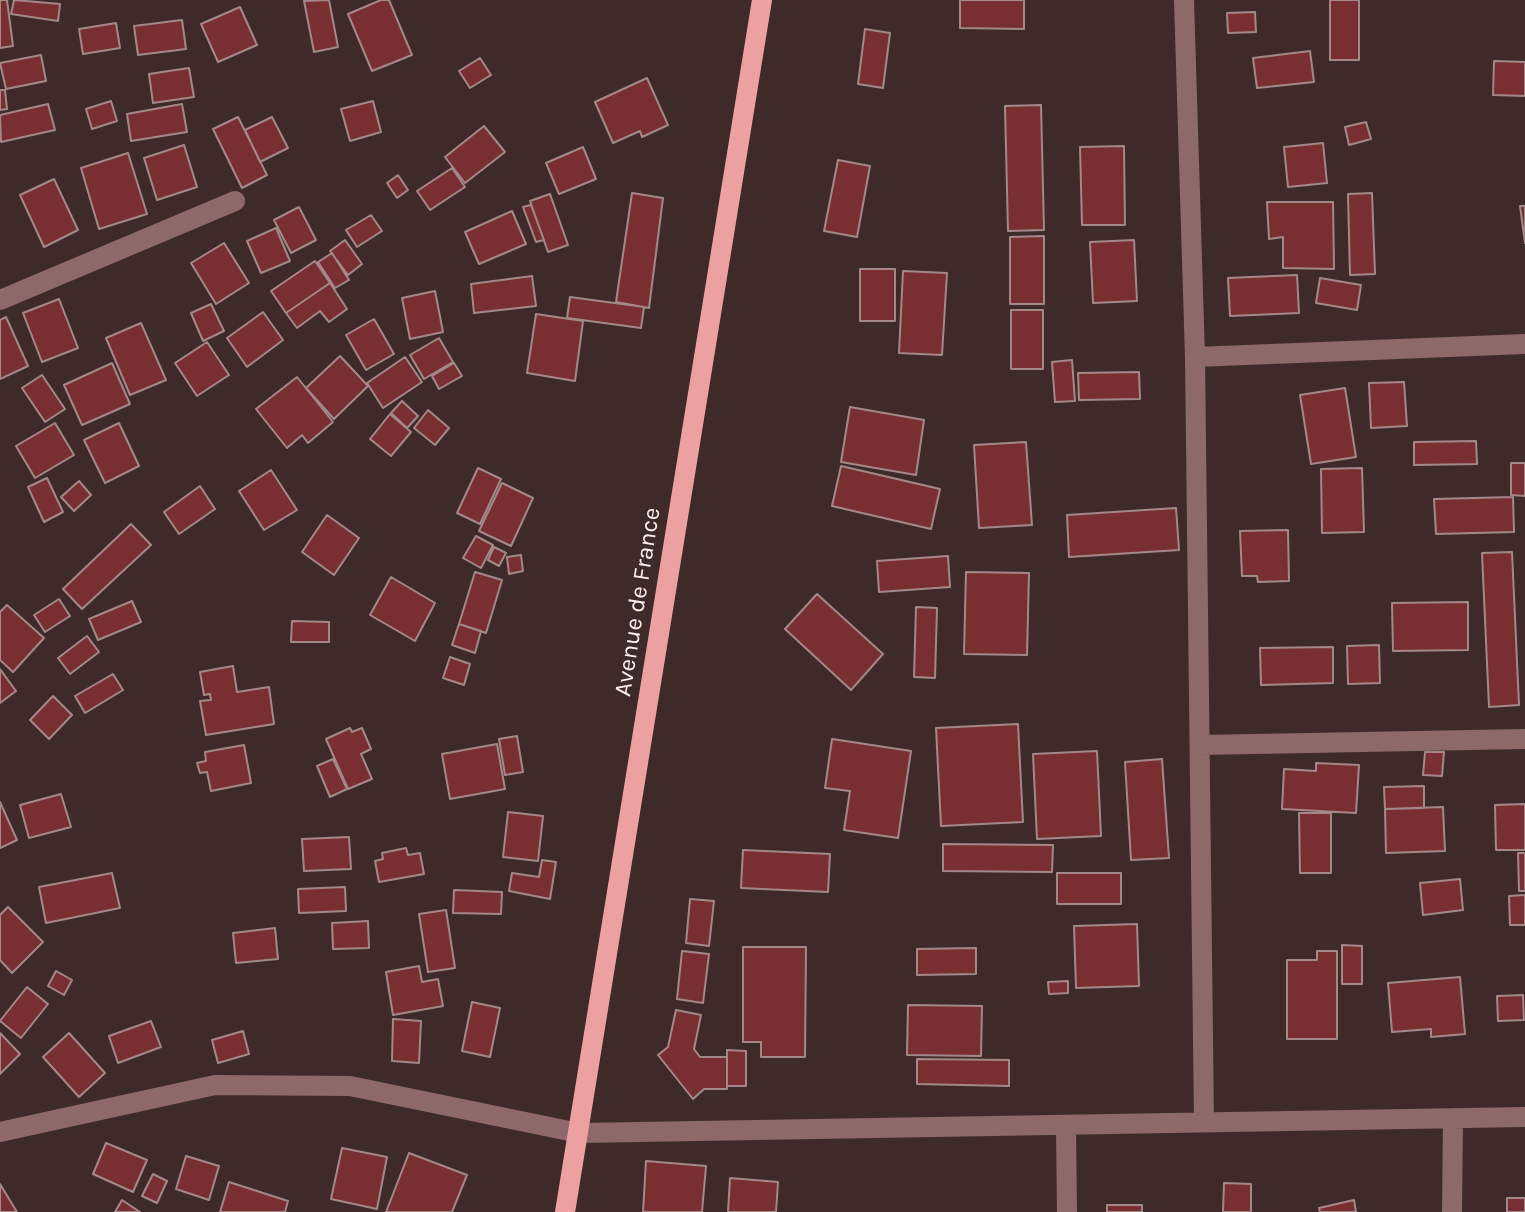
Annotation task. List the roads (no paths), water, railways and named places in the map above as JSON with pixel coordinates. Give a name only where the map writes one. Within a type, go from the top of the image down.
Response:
[{"type":"main road","name":"Avenue de France","points":[[565,1212],[762,0]]},
{"type":"street","points":[[1184,0],[1195,357],[1204,1122]]},
{"type":"street","points":[[0,300],[235,201]]},
{"type":"street","points":[[1195,357],[1525,344]]},
{"type":"street","points":[[1200,745],[1525,739]]},
{"type":"street","points":[[0,1132],[215,1085],[350,1086],[579,1133],[1525,1117]]},
{"type":"street","points":[[1452,1212],[1453,1118]]},
{"type":"street","points":[[1066,1127],[1067,1212]]}]
